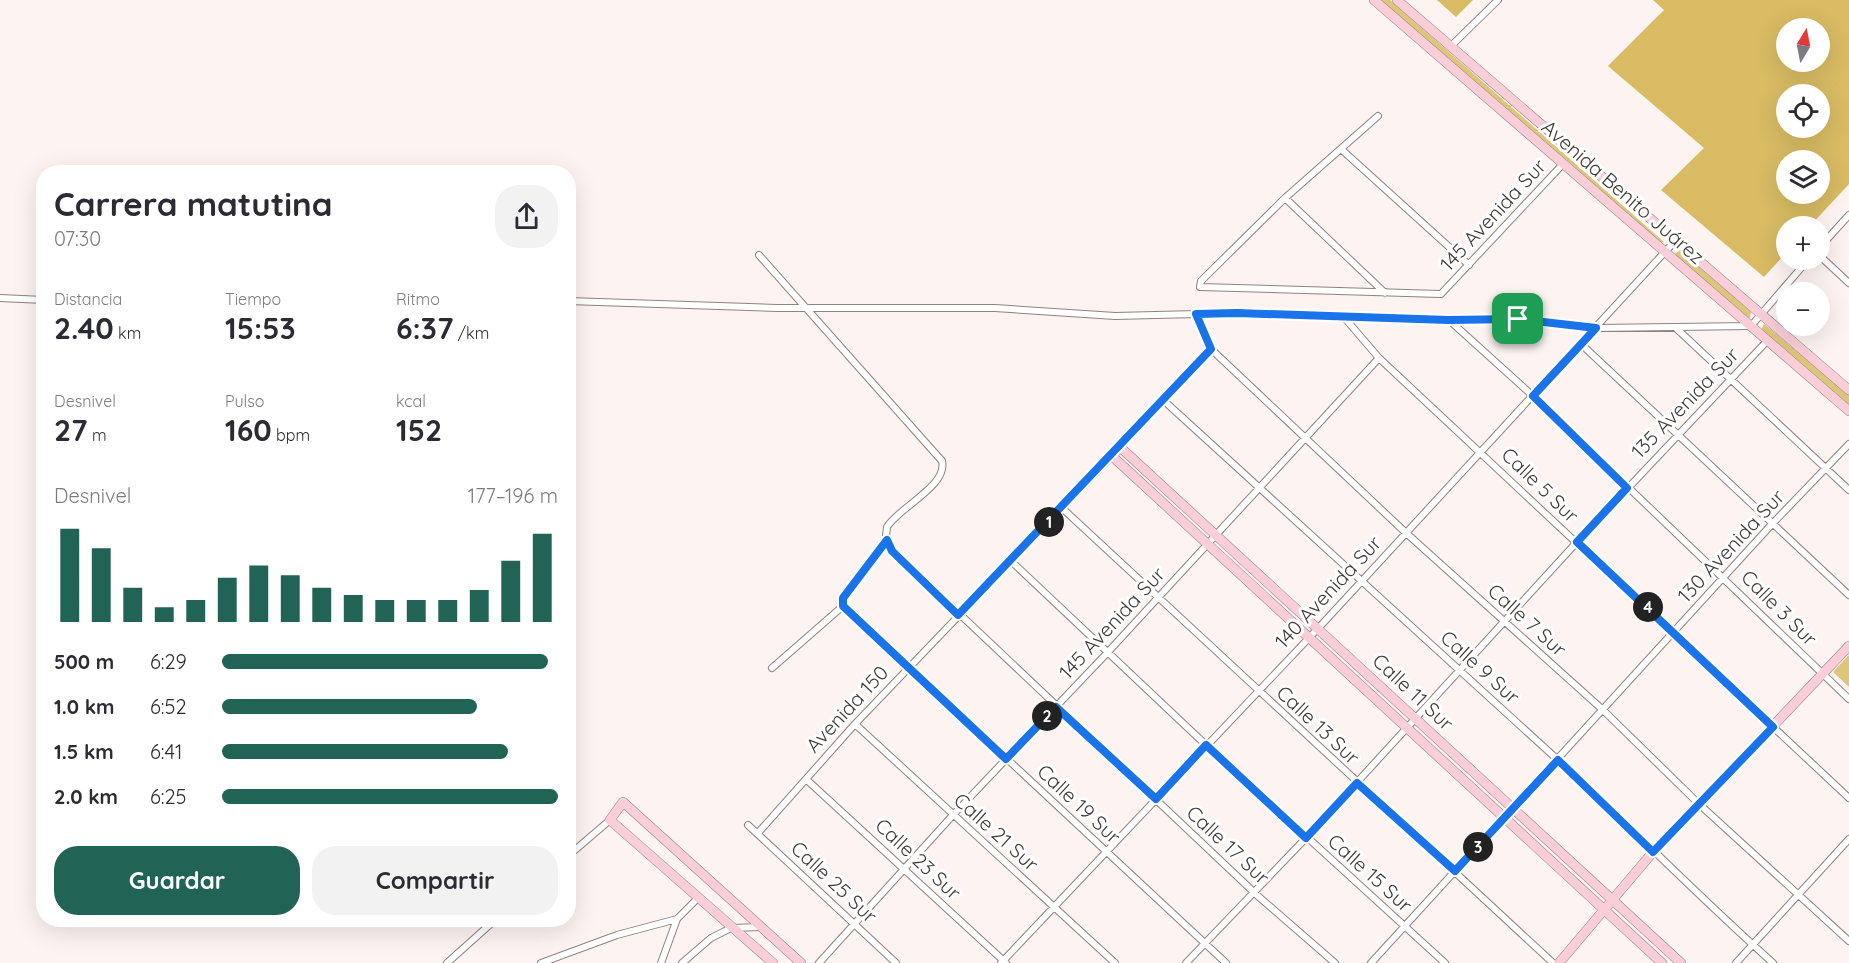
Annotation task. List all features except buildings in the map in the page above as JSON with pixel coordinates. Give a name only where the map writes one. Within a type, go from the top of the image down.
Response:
[{"type":"street","name":"Avenida Benito Juárez","points":[[1374,0],[1849,411]]},
{"type":"street","name":"Avenida Benito Juárez","points":[[1398,0],[1849,390]]},
{"type":"street","points":[[1451,46],[1498,0]]},
{"type":"street","points":[[1378,116],[1284,198],[1384,293]]},
{"type":"street","points":[[1341,149],[1469,265]]},
{"type":"street","name":"145 Avenida Sur","points":[[1284,198],[1201,281],[1200,286],[1441,294],[1562,165]]},
{"type":"street","points":[[1830,236],[1849,215]]},
{"type":"street","name":"140 Avenida Sur","points":[[1004,962],[1206,745],[1318,629],[1405,532],[1676,241]]},
{"type":"street","points":[[759,255],[809,308],[942,460],[943,470],[937,480],[890,523],[886,531],[887,540],[843,598],[843,606],[908,669]]},
{"type":"street","points":[[1830,265],[1849,283]]},
{"type":"street","points":[[576,301],[809,308],[995,308],[1115,316],[1196,314],[1448,320],[1518,319],[1596,328],[1677,329],[1750,326],[1799,270]]},
{"type":"street","points":[[0,298],[36,300]]},
{"type":"street","name":"Calle 7 Sur","points":[[1196,314],[1211,349],[1405,532],[1603,710],[1797,896],[1849,941]]},
{"type":"street","name":"Calle 5 Sur","points":[[1343,316],[1379,358],[1674,631],[1849,798]]},
{"type":"street","name":"Calle 3 Sur","points":[[1448,320],[1533,396],[1849,699]]},
{"type":"street","points":[[1677,329],[1849,490]]},
{"type":"street","name":"135 Avenida Sur","points":[[1186,963],[1409,728],[1577,542],[1767,340]]},
{"type":"street","points":[[1581,344],[1849,595]]},
{"type":"street","name":"Avenida 150","points":[[758,833],[855,724],[1112,456],[1162,399],[1211,349]]},
{"type":"street","name":"145 Avenida Sur","points":[[819,963],[953,815],[1209,544],[1379,358]]},
{"type":"street","name":"Calle 9 Sur","points":[[1162,399],[1262,487],[1558,760],[1773,963]]},
{"type":"street","name":"130 Avenida Sur","points":[[1371,963],[1773,523],[1849,444]]},
{"type":"street","name":"Calle 11 Sur","points":[[1120,447],[1681,963]]},
{"type":"street","name":"Calle 11 Sur","points":[[1112,456],[1662,963]]},
{"type":"street","name":"Calle 13 Sur","points":[[1062,508],[1553,963]]},
{"type":"street","name":"Calle 17 Sur","points":[[887,540],[892,551],[958,615],[1254,892],[1335,963]]},
{"type":"street","name":"Calle 15 Sur","points":[[1011,561],[1306,838],[1445,963]]},
{"type":"street","points":[[772,668],[843,606]]},
{"type":"street","points":[[1559,963],[1653,852],[1849,646]]},
{"type":"street","name":"Calle 19 Sur","points":[[908,669],[1226,963]]},
{"type":"street","name":"Calle 21 Sur","points":[[855,724],[1115,963]]},
{"type":"street","name":"Calle 23 Sur","points":[[807,780],[906,869],[1004,962]]},
{"type":"street","points":[[576,849],[610,820],[623,802],[801,963]]},
{"type":"street","points":[[610,820],[773,963]]},
{"type":"street","name":"Calle 25 Sur","points":[[748,825],[896,963]]},
{"type":"street","points":[[1736,963],[1849,839]]},
{"type":"street","points":[[661,963],[677,919],[698,898]]},
{"type":"street","points":[[541,963],[617,935],[677,919]]},
{"type":"street","points":[[447,963],[487,927]]},
{"type":"street","points":[[682,963],[711,938],[731,928],[761,927]]},
{"type":"shaded area","points":[[1381,0],[1390,0],[1664,242],[1660,243]]},
{"type":"shaded area","points":[[1437,0],[1473,0],[1456,17]]},
{"type":"shaded area","points":[[1653,0],[1849,0],[1849,184],[1819,216],[1776,216],[1776,264],[1764,277],[1661,190],[1704,148],[1608,66],[1664,10]]},
{"type":"shaded area","points":[[1680,251],[1746,307],[1751,312],[1750,318],[1743,316],[1677,258],[1675,253]]},
{"type":"shaded area","points":[[1764,324],[1849,395],[1849,405],[1761,330]]},
{"type":"shaded area","points":[[1849,655],[1849,687],[1833,672]]},
{"type":"route","points":[[1237,313],[1448,320],[1518,319],[1580,328],[1596,328],[1533,396],[1627,488],[1577,542],[1670,627],[1773,727],[1653,852],[1558,760],[1455,871],[1357,783],[1306,838],[1206,745],[1156,799],[1056,707],[1006,759],[843,606],[843,598],[887,540],[892,551],[958,615],[1112,456],[1162,399],[1211,349],[1196,314],[1237,313]]}]
